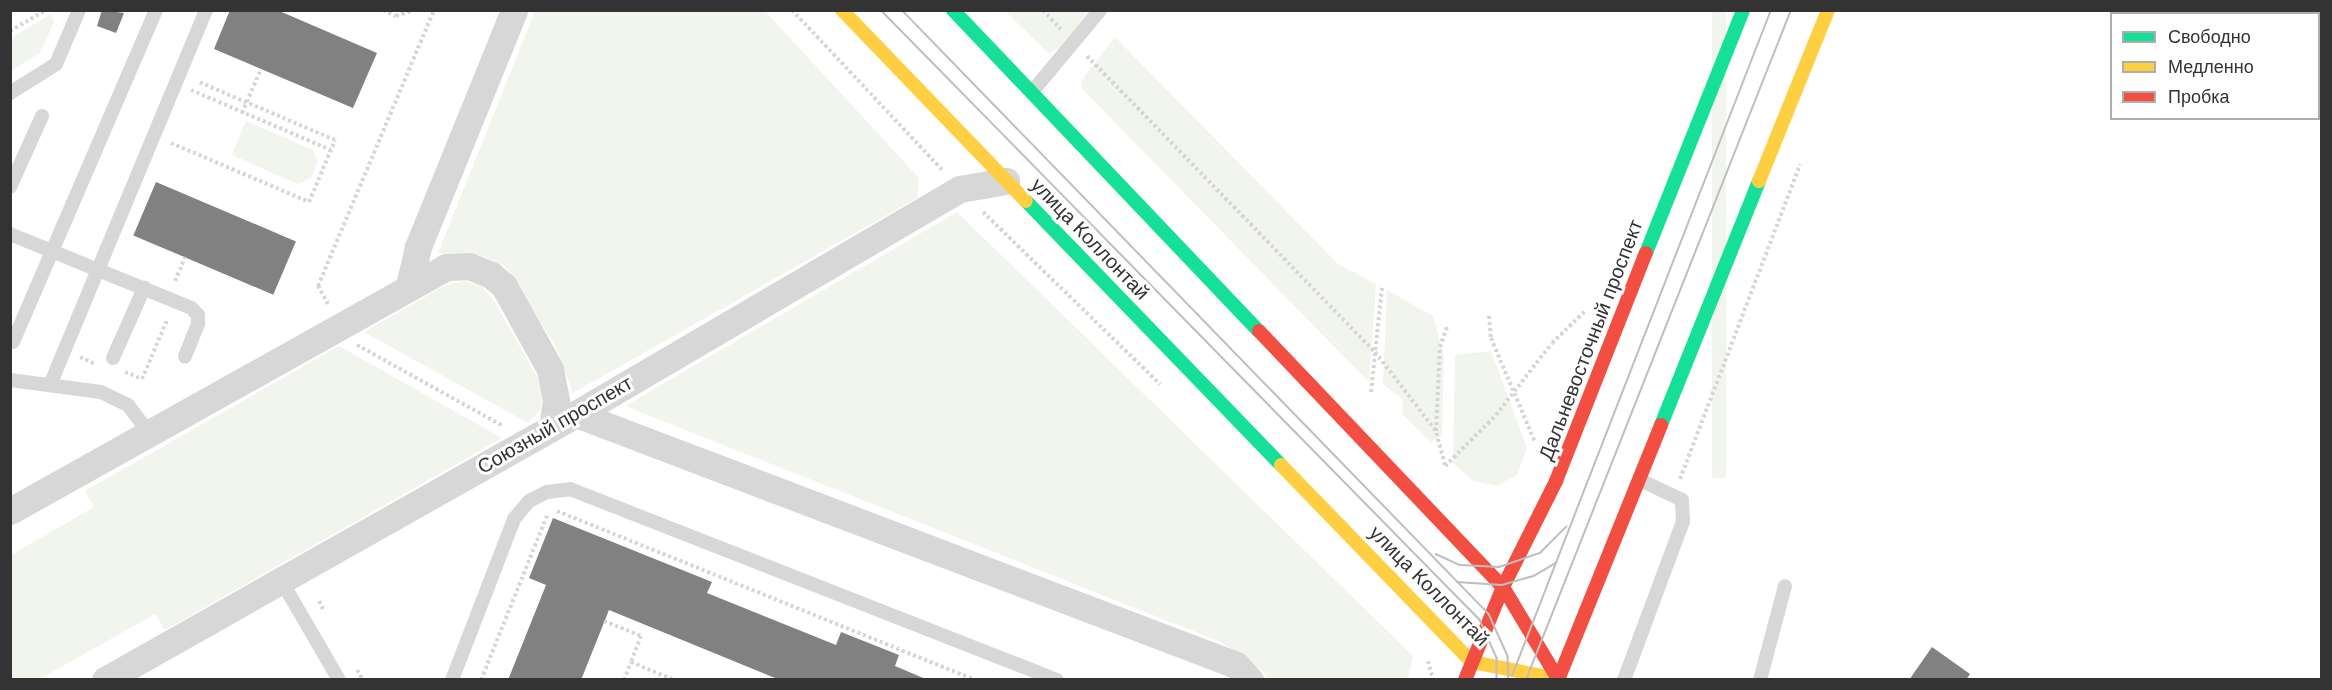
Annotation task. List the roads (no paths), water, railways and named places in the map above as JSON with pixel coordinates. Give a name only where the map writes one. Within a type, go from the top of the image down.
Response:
[{"type":"main road","name":"улица Коллонтай","points":[[842,10],[1472,662],[1558,679]]},
{"type":"main road","points":[[953,10],[1503,587],[1558,679]]},
{"type":"main road","name":"Дальневосточный проспект","points":[[1465,680],[1503,587],[1556,481],[1743,10]]},
{"type":"main road","points":[[1558,679],[1828,10]]},
{"type":"street","points":[[410,286],[418,247],[514,10]]},
{"type":"street","name":"Союзный проспект","points":[[105,680],[576,414],[960,189],[1006,182]]},
{"type":"street","points":[[10,511],[446,267],[469,266],[491,275],[504,286],[550,369],[556,402],[552,427]]},
{"type":"street","points":[[576,414],[1236,665],[1250,680]]},
{"type":"lane","points":[[10,93],[56,64],[79,10]]},
{"type":"lane","points":[[13,342],[156,10]]},
{"type":"lane","points":[[50,385],[206,10]]},
{"type":"lane","points":[[1032,92],[1100,10]]},
{"type":"lane","points":[[10,187],[42,116]]},
{"type":"lane","points":[[10,234],[191,308],[198,315],[198,324],[185,357]]},
{"type":"lane","points":[[113,358],[144,288]]},
{"type":"lane","points":[[10,380],[101,392],[128,405],[149,433]]},
{"type":"lane","points":[[1624,680],[1683,521],[1682,500],[1674,494],[1640,480]]},
{"type":"lane","points":[[452,680],[514,519],[529,501],[547,492],[570,489],[1057,680]]},
{"type":"lane","points":[[281,580],[339,680]]},
{"type":"lane","points":[[1760,680],[1785,586]]},
{"type":"tram line","points":[[881,10],[1480,620],[1497,658],[1497,680]]},
{"type":"tram line","points":[[902,10],[1489,614],[1508,656],[1509,680]]},
{"type":"tram line","points":[[1512,676],[1771,10]]},
{"type":"tram line","points":[[1526,680],[1791,10]]},
{"type":"tram line","points":[[1436,554],[1460,565],[1499,567],[1540,553],[1566,527]]},
{"type":"tram line","points":[[1457,582],[1502,585],[1534,576],[1556,563]]}]
